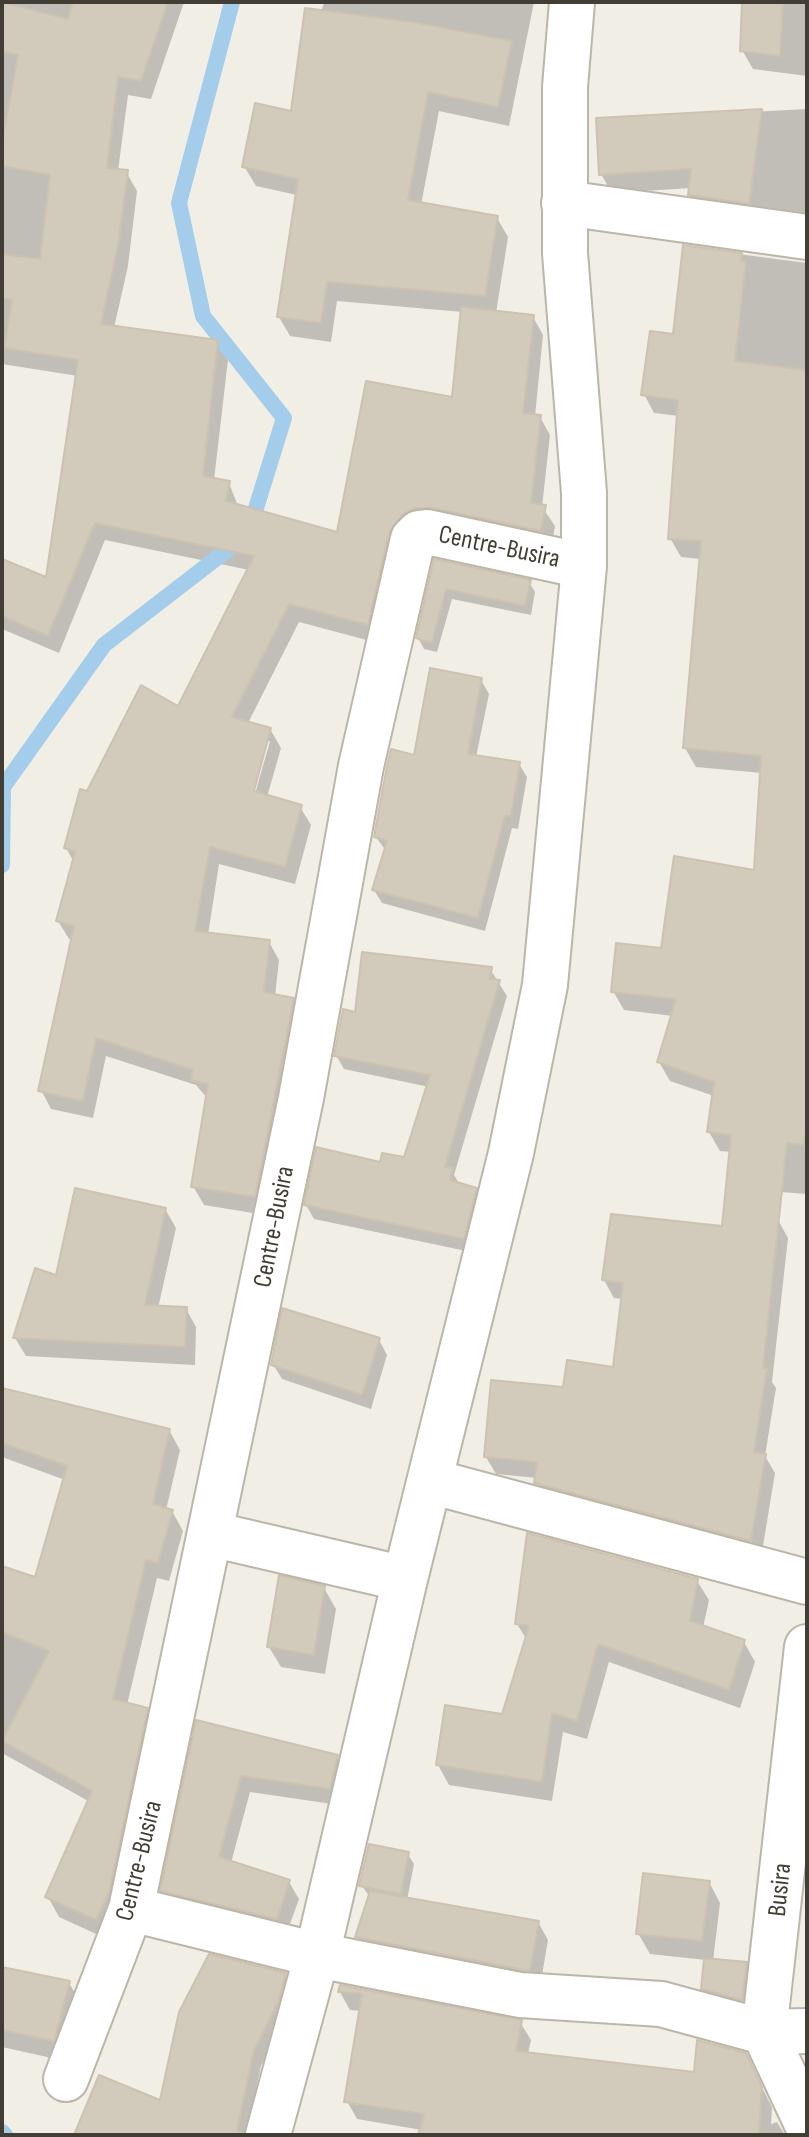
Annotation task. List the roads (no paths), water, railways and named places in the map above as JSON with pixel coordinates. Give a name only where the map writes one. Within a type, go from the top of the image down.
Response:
[{"type":"street","name":"Centre-Busira","points":[[268,2135],[317,1955],[405,1579],[511,1153],[545,985],[584,566],[584,493],[564,203],[565,87],[572,2]]},
{"type":"street","points":[[564,203],[807,237]]},
{"type":"street","name":"Centre-Busira","points":[[66,2079],[131,1909],[301,1098],[361,766],[413,539],[419,533],[427,532],[584,566]]},
{"type":"street","points":[[430,1481],[807,1582]]},
{"type":"street","points":[[211,1534],[405,1579]]},
{"type":"street","name":"Busira","points":[[764,2032],[807,1647]]},
{"type":"street","points":[[131,1909],[317,1955],[520,1995],[661,2004],[764,2032],[807,2031]]},
{"type":"street","points":[[764,2032],[807,2124]]},
{"type":"waterway","points":[[2,865],[3,787],[104,645],[248,534],[284,418],[203,316],[179,203],[232,2]]},
{"type":"waterway","points":[[2,2132],[5,2135]]}]
